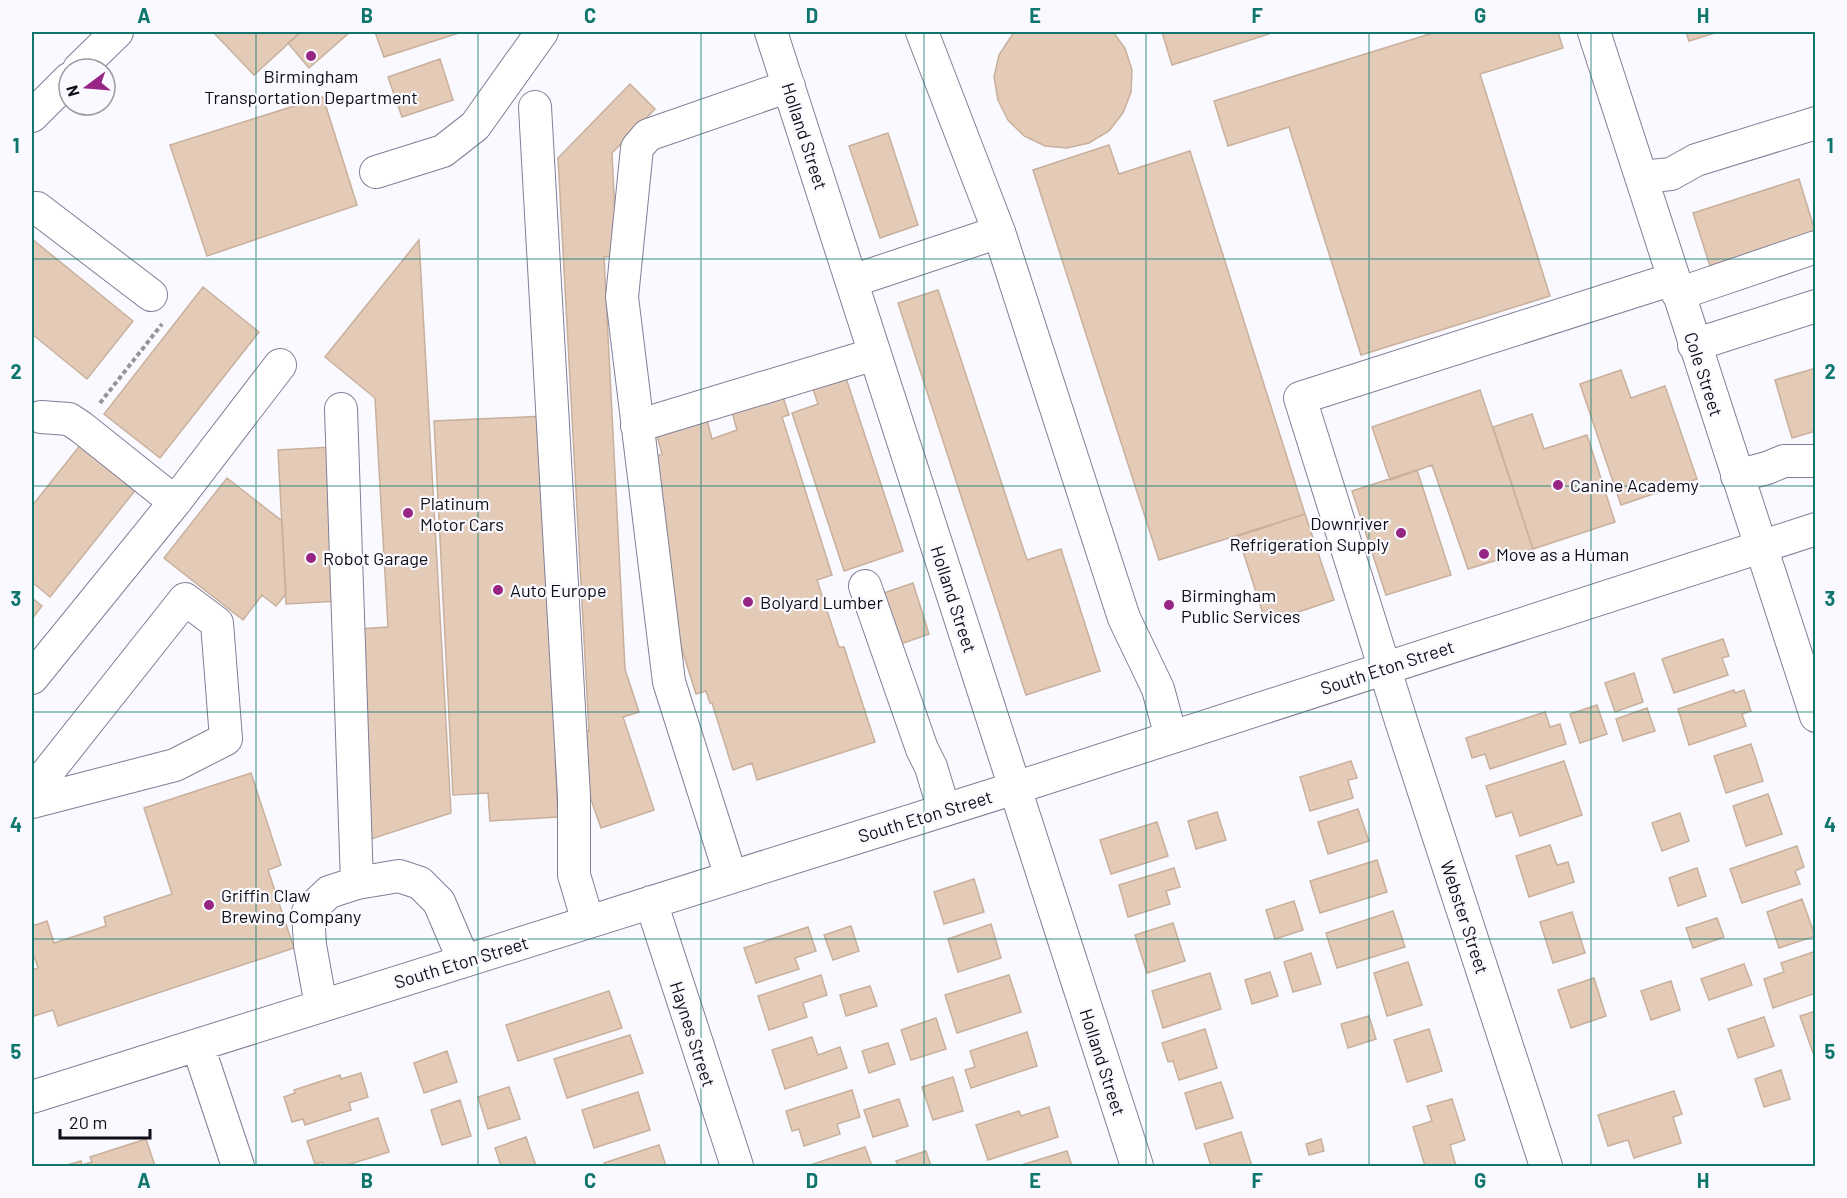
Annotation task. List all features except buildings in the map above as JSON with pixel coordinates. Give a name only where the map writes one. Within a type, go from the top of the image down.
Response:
[{"type":"street","points":[[91,57],[117,32]]},
{"type":"street","points":[[376,172],[443,151],[475,126],[542,32]]},
{"type":"street","name":"Holland Street","points":[[771,32],[1137,1167]]},
{"type":"street","points":[[922,32],[999,232],[1124,618],[1158,689],[1171,737]]},
{"type":"street","name":"Cole Street","points":[[1594,32],[1815,716]]},
{"type":"street","points":[[731,877],[669,682],[622,297],[637,148],[648,135],[789,86]]},
{"type":"street","points":[[32,116],[57,91]]},
{"type":"street","points":[[535,107],[573,785],[574,875],[588,922]]},
{"type":"street","points":[[1641,177],[1671,174],[1696,160],[1815,123]]},
{"type":"street","points":[[32,208],[37,208],[157,308]]},
{"type":"street","points":[[852,281],[999,232]]},
{"type":"street","points":[[1676,286],[1815,247]]},
{"type":"street","name":"Webster Street","points":[[1546,1167],[1384,667],[1300,398],[1676,286]]},
{"type":"street","points":[[1694,345],[1815,306]]},
{"type":"street","points":[[637,426],[875,354]]},
{"type":"street","points":[[32,678],[175,502],[280,365]]},
{"type":"street","points":[[341,409],[357,882]]},
{"type":"street","points":[[35,418],[69,419],[175,502]]},
{"type":"street","points":[[1737,476],[1784,461],[1815,461]]},
{"type":"street","name":"South Eton Street","points":[[32,1097],[1015,788],[1815,529]]},
{"type":"street","points":[[866,586],[922,749],[931,767],[944,810]]},
{"type":"street","points":[[32,792],[185,598],[217,622],[226,739],[175,765],[32,802]]},
{"type":"street","points":[[321,1006],[310,945],[308,912],[329,892],[357,882],[399,876],[420,883],[439,902],[464,961]]},
{"type":"street","name":"Haynes Street","points":[[651,902],[736,1167]]},
{"type":"street","points":[[198,1046],[238,1167]]},
{"type":"path","points":[[96,408],[157,308]]},
{"type":"place","name":"Birmingham Transportation Department","points":[[311,56]]},
{"type":"place","name":"Canine Academy","points":[[1558,485]]},
{"type":"place","name":"Platinum Motor Cars","points":[[408,513]]},
{"type":"place","name":"Downriver Refrigeration Supply","points":[[1401,533]]},
{"type":"place","name":"Move as a Human","points":[[1484,554]]},
{"type":"place","name":"Robot Garage","points":[[311,558]]},
{"type":"place","name":"Auto Europe","points":[[498,590]]},
{"type":"place","name":"Bolyard Lumber","points":[[748,602]]},
{"type":"place","name":"Birmingham Public Services","points":[[1169,605]]},
{"type":"place","name":"Griffin Claw Brewing Company","points":[[209,905]]}]
